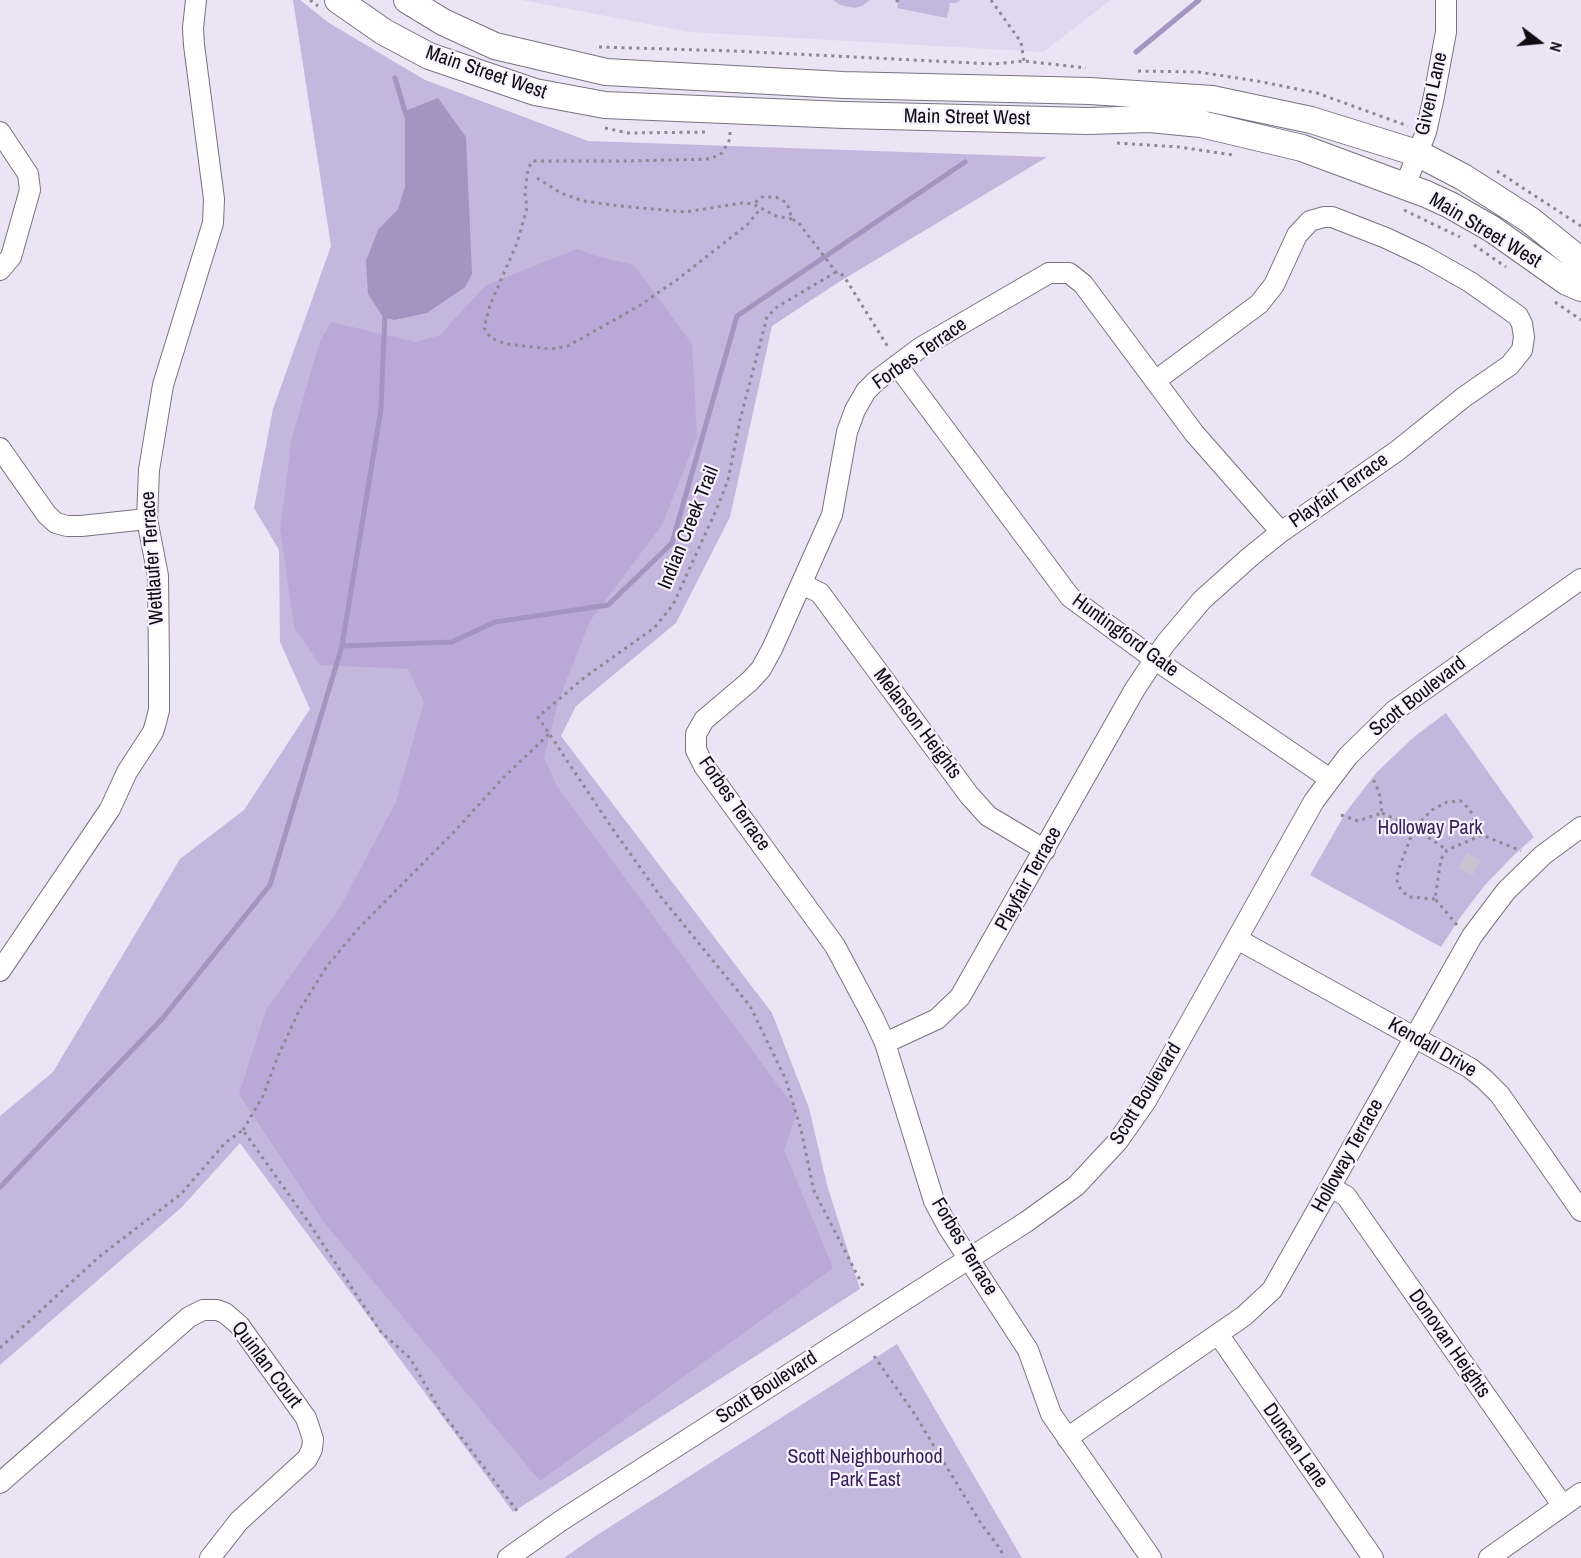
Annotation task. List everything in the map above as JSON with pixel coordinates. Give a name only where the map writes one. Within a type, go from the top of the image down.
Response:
[{"type":"main road","name":"Main Street West","points":[[407,0],[443,22],[495,46],[606,72],[807,83],[1090,91],[1212,99],[1311,120],[1417,153],[1463,177],[1522,214],[1581,261]]},
{"type":"main road","name":"Main Street West","points":[[332,6],[429,56],[535,92],[606,105],[663,106],[728,125],[1150,119],[1201,124],[1302,148],[1403,197],[1450,205],[1567,282],[1581,288]]},
{"type":"street","name":"Wettlaufer Terrace","points":[[0,971],[110,810],[127,772],[153,732],[159,710],[158,576],[147,519],[149,470],[163,385],[213,223],[214,199],[194,45],[196,0]]},
{"type":"street","name":"Given Lane","points":[[1403,197],[1426,132],[1434,96],[1446,32],[1446,0]]},
{"type":"street","points":[[0,132],[28,174],[30,190],[11,257],[0,270]]},
{"type":"street","name":"Playfair Terrace","points":[[885,1043],[937,1019],[960,998],[1129,699],[1154,659],[1202,600],[1281,532],[1397,451],[1464,397],[1510,365],[1522,350],[1524,337],[1518,316],[1470,282],[1424,256],[1364,228],[1332,217],[1317,218],[1310,221],[1297,235],[1274,285],[1259,304],[1155,381]]},
{"type":"street","name":"Forbes Terrace","points":[[1151,1558],[1051,1414],[1028,1350],[948,1227],[930,1191],[885,1043],[835,946],[704,766],[696,750],[696,734],[704,720],[761,669],[772,649],[832,515],[847,432],[855,410],[892,356],[920,348],[1049,273],[1063,271],[1077,277],[1194,433],[1281,532]]},
{"type":"street","name":"Huntingford Gate","points":[[892,356],[1070,597],[1154,659],[1330,779]]},
{"type":"street","points":[[0,448],[47,515],[56,523],[67,526],[147,519]]},
{"type":"street","name":"Scott Boulevard","points":[[508,1558],[572,1514],[969,1259],[1062,1197],[1089,1174],[1118,1141],[1146,1101],[1314,801],[1330,779],[1364,738],[1394,711],[1581,579]]},
{"type":"street","name":"Melanson Heights","points":[[802,584],[820,593],[969,795],[988,816],[1045,850]]},
{"type":"street","name":"Holloway Terrace","points":[[1067,1438],[1218,1334],[1254,1308],[1272,1290],[1458,958],[1506,891],[1543,855],[1581,827]]},
{"type":"street","name":"Kendall Drive","points":[[1237,939],[1470,1068],[1492,1087],[1581,1211]]},
{"type":"street","name":"Donovan Heights","points":[[1330,1187],[1346,1196],[1563,1506]]},
{"type":"street","name":"Quinlan Court","points":[[0,1483],[189,1317],[203,1310],[217,1310],[225,1313],[239,1325],[306,1418],[313,1439],[308,1459],[239,1521],[210,1558]]},
{"type":"street","name":"Duncan Lane","points":[[1218,1334],[1373,1558]]},
{"type":"street","points":[[1489,1558],[1581,1493]]},
{"type":"path","points":[[309,0],[332,6]]},
{"type":"path","points":[[992,0],[1021,42],[1024,61]]},
{"type":"path","points":[[728,125],[730,139],[722,153],[710,159],[533,160],[528,168],[525,194],[527,208],[516,243],[490,305],[484,328],[490,338],[506,344],[551,349],[568,346],[639,306],[678,279],[747,225],[761,208]]},
{"type":"path","points":[[596,126],[628,133],[714,132]]},
{"type":"path","points":[[1110,142],[1179,147],[1234,155]]},
{"type":"path","points":[[537,178],[561,193],[583,201],[685,212],[742,203],[753,204],[776,216],[798,222],[831,266],[847,281],[892,356]]},
{"type":"path","points":[[753,204],[762,197],[783,199],[787,203],[792,219]]},
{"type":"path","points":[[1403,197],[1514,273]]},
{"type":"path","name":"Indian Creek Trail","points":[[549,734],[538,717],[585,677],[654,628],[673,605],[728,480],[740,420],[767,317],[777,308],[836,272]]},
{"type":"path","points":[[1550,298],[1581,320]]},
{"type":"path","points":[[0,1348],[100,1256],[181,1194],[226,1142],[243,1130],[263,1096],[299,1011],[327,966],[357,930],[453,833],[504,777],[549,734],[661,897],[750,1006],[786,1080],[801,1130],[814,1191],[864,1288]]},
{"type":"path","points":[[1369,778],[1375,782],[1382,813]]},
{"type":"path","points":[[1457,925],[1435,899],[1409,897],[1401,890],[1397,881],[1398,871],[1414,828],[1432,810],[1447,802],[1461,801],[1470,810],[1482,835],[1521,851]]},
{"type":"path","points":[[1341,815],[1358,821],[1382,813],[1414,828],[1447,850]]},
{"type":"path","points":[[1435,899],[1441,860],[1447,850],[1482,835]]},
{"type":"path","points":[[243,1130],[309,1223],[381,1332],[410,1358],[438,1407],[518,1512]]},
{"type":"path","points":[[874,1356],[914,1413],[981,1522],[1001,1550],[1003,1558]]},
{"type":"shaded area","points":[[522,0],[1111,0],[1043,52],[690,32]]},
{"type":"shaded area","points":[[438,98],[466,137],[472,274],[465,287],[427,313],[394,320],[383,317],[368,294],[366,261],[378,230],[398,209],[405,187],[405,111]]},
{"type":"shaded area","points":[[577,249],[634,265],[692,344],[697,437],[662,525],[590,621],[559,699],[544,758],[557,786],[797,1111],[784,1150],[833,1268],[540,1481],[323,1221],[239,1094],[267,1008],[339,909],[396,802],[424,702],[408,669],[320,665],[294,627],[280,529],[292,437],[319,344],[331,322],[416,342],[440,335],[486,285]]},
{"type":"green space","points":[[293,0],[300,0],[329,23],[425,80],[588,141],[1047,157],[839,282],[772,326],[730,517],[676,623],[576,706],[561,736],[772,1013],[809,1108],[827,1185],[860,1289],[513,1512],[240,1143],[181,1208],[0,1365],[0,1116],[53,1072],[180,859],[244,810],[310,709],[280,642],[279,550],[254,508],[273,409],[331,246]]},
{"type":"green space","points":[[833,0],[870,0],[854,8],[840,5]]},
{"type":"green space","points":[[899,0],[961,0],[950,3],[947,18],[897,8]]},
{"type":"green space","name":"Holloway Park","points":[[1446,713],[1534,837],[1485,885],[1441,947],[1310,875],[1346,812],[1376,773],[1415,736]]},
{"type":"green space","name":"Scott Neighbourhood Park East","points":[[897,1344],[1022,1558],[564,1558],[594,1537]]},
{"type":"building","points":[[1467,853],[1481,861],[1472,876],[1458,868]]},
{"type":"waterway","points":[[1136,52],[1199,0]]},
{"type":"waterway","points":[[395,78],[406,115]]},
{"type":"waterway","points":[[342,646],[452,642],[495,622],[608,605],[672,543],[737,316],[965,162]]},
{"type":"waterway","points":[[0,1187],[162,1019],[270,885],[342,646],[381,409],[385,313]]}]
